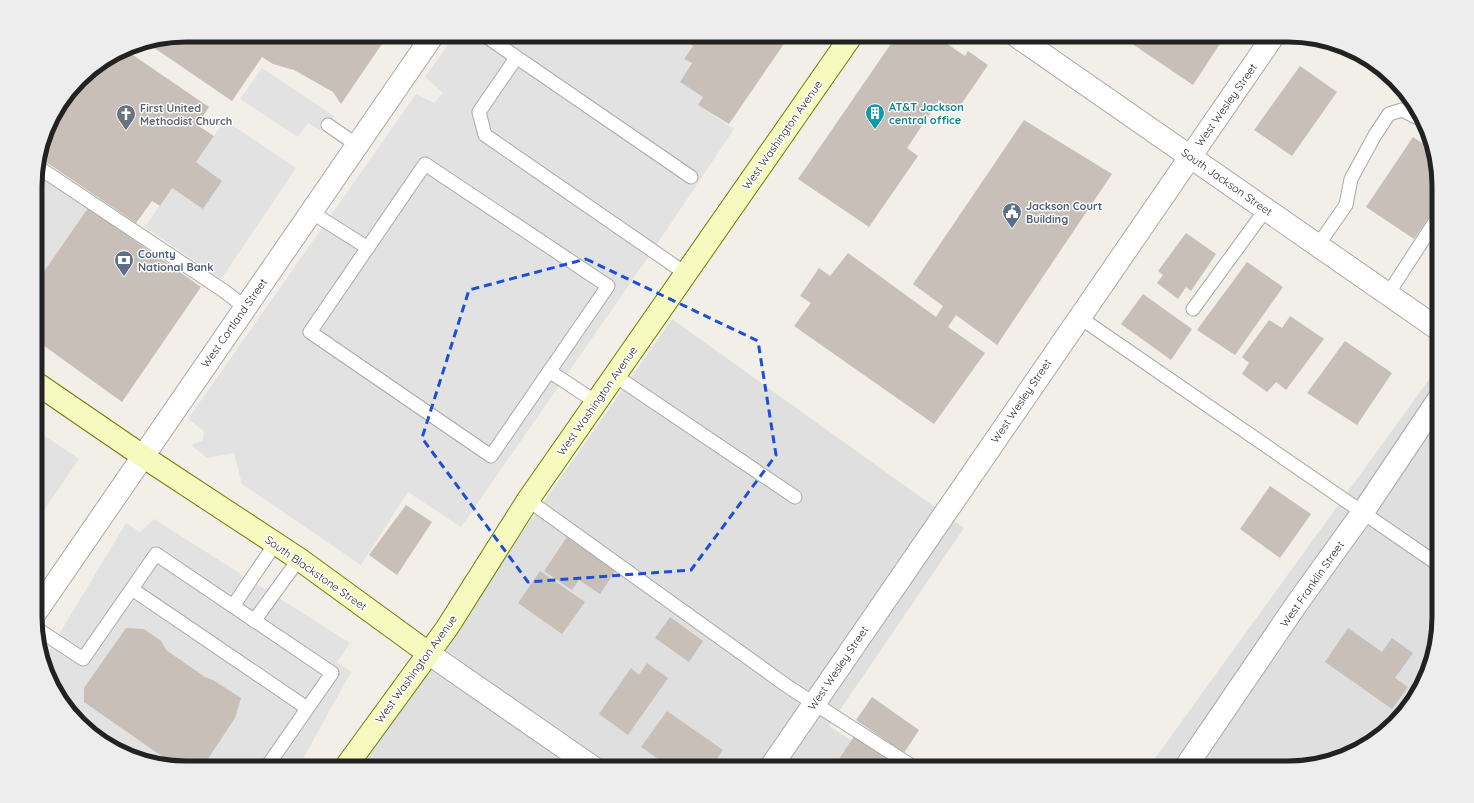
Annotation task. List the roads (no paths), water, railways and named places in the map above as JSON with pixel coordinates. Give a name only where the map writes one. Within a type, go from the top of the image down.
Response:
[{"type":"main road","name":"West Washington Avenue","points":[[350,761],[447,628],[528,500],[847,42]]},
{"type":"main road","name":"South Blackstone Street","points":[[42,387],[144,457],[299,559],[428,653]]},
{"type":"street","name":"West Cortland Street","points":[[42,603],[428,42]]},
{"type":"street","name":"South Jackson Street","points":[[1025,42],[1432,325]]},
{"type":"street","name":"West Wesley Street","points":[[775,761],[1269,42]]},
{"type":"street","name":"West Franklin Street","points":[[1190,761],[1298,602],[1363,512],[1432,409]]},
{"type":"street","name":"South Blackstone Street","points":[[428,653],[584,761]]},
{"type":"lane","points":[[494,42],[691,178]]},
{"type":"lane","points":[[516,58],[479,112],[485,135],[685,274]]},
{"type":"lane","points":[[1318,245],[1346,205],[1351,179],[1375,135],[1389,114],[1402,110],[1414,116]]},
{"type":"lane","points":[[328,125],[357,145]]},
{"type":"lane","points":[[425,164],[608,286],[491,456],[310,332],[368,248],[425,164]]},
{"type":"lane","points":[[43,170],[224,291],[245,307]]},
{"type":"lane","points":[[1193,309],[1266,209]]},
{"type":"lane","points":[[311,212],[368,248]]},
{"type":"lane","points":[[1388,294],[1432,226]]},
{"type":"lane","points":[[1079,317],[1432,561]]},
{"type":"lane","points":[[549,371],[596,402]]},
{"type":"lane","points":[[614,375],[794,497]]},
{"type":"lane","points":[[528,500],[784,683],[904,761]]},
{"type":"lane","points":[[233,606],[275,544]]},
{"type":"lane","points":[[43,632],[83,659],[156,554],[332,674],[271,761]]},
{"type":"lane","points":[[254,621],[299,559]]},
{"type":"lane","points":[[132,589],[307,708]]},
{"type":"place","name":"AT&T Jackson central office","points":[[875,130]]},
{"type":"place","name":"First United Methodist Church","points":[[126,131]]},
{"type":"place","name":"Jackson Court Building","points":[[1012,229]]},
{"type":"place","name":"County National Bank","points":[[124,277]]}]
